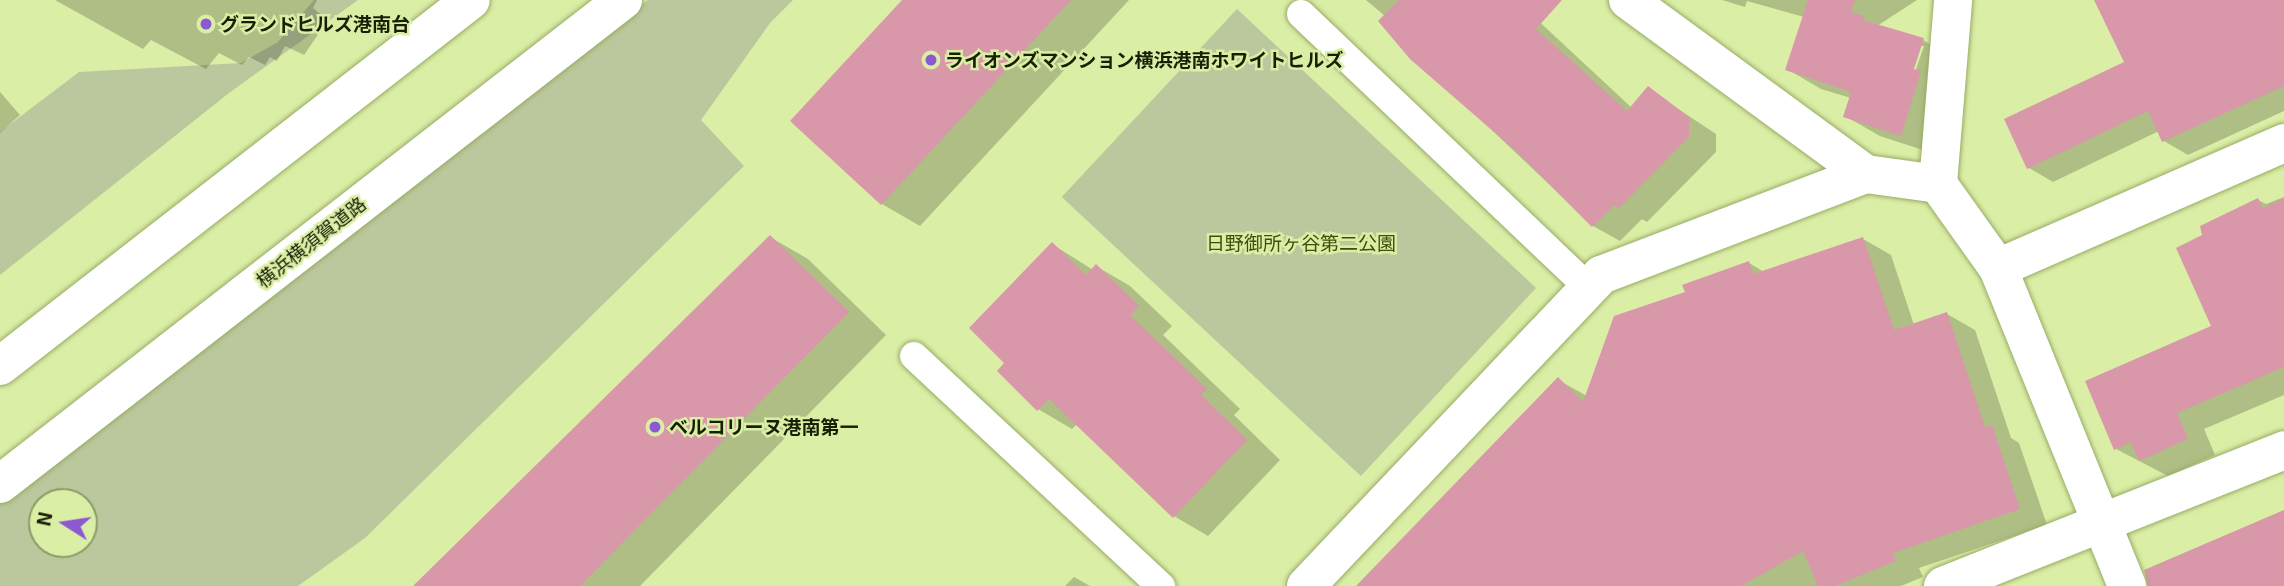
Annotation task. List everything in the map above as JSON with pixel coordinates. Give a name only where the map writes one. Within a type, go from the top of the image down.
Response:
[{"type":"main road","points":[[0,366],[471,0]]},
{"type":"main road","name":"横浜横須賀道路","points":[[0,484],[623,0]]},
{"type":"main road","points":[[1628,0],[1866,174],[1938,184]]},
{"type":"main road","points":[[1953,0],[1938,184],[1998,268],[2127,586]]},
{"type":"main road","points":[[1998,268],[2284,142]]},
{"type":"main road","points":[[1306,586],[1601,275],[1866,174]]},
{"type":"main road","points":[[1943,586],[2284,450]]},
{"type":"lane","points":[[1301,14],[1589,288]]},
{"type":"lane","points":[[914,356],[1161,586]]},
{"type":"green space","points":[[314,0],[358,0],[229,93],[0,275],[0,132],[79,72],[241,63],[278,42]]},
{"type":"green space","points":[[648,0],[793,0],[770,23],[701,120],[744,166],[365,538],[298,586],[0,586],[0,487]]},
{"type":"green space","name":"日野御所ヶ谷第二公園","points":[[1237,9],[1536,288],[1361,476],[1062,197]]},
{"type":"building","name":"ライオンズマンション横浜港南ホワイトヒルズ","points":[[902,0],[1071,0],[881,205],[790,121]]},
{"type":"building","points":[[1399,0],[1562,0],[1536,29],[1627,111],[1648,86],[1689,117],[1689,137],[1619,208],[1614,205],[1592,227],[1517,152],[1410,59],[1378,21]]},
{"type":"building","points":[[1808,0],[1855,0],[1851,12],[1864,16],[1863,20],[1924,38],[1914,69],[1921,71],[1901,136],[1843,117],[1851,92],[1785,70]]},
{"type":"building","points":[[2094,0],[2284,0],[2284,86],[2162,142],[2148,111],[2027,169],[2004,119],[2124,62]]},
{"type":"building","points":[[2258,198],[2263,208],[2284,198],[2284,367],[2177,413],[2188,439],[2139,461],[2131,442],[2114,450],[2085,381],[2211,326],[2176,248],[2202,235],[2200,226]]},
{"type":"building","name":"ベルコリーヌ港南第一","points":[[770,235],[849,312],[580,586],[413,586]]},
{"type":"building","points":[[1863,237],[1894,330],[1947,312],[1985,427],[1992,425],[2020,509],[1893,553],[1896,561],[1835,586],[1818,586],[1803,551],[1741,586],[1356,586],[1558,377],[1583,402],[1614,316],[1685,292],[1682,285],[1749,261],[1753,274]]},
{"type":"building","points":[[1052,242],[1086,275],[1096,264],[1139,306],[1130,315],[1207,389],[1201,395],[1247,440],[1173,518],[1049,399],[1037,411],[997,371],[1004,363],[969,328]]},
{"type":"building","points":[[2284,510],[2284,586],[2148,586],[2144,570]]},
{"type":"place","name":"グランドヒルズ港南台","points":[[206,24]]},
{"type":"place","name":"ライオンズマンション横浜港南ホワイトヒルズ","points":[[931,60]]},
{"type":"place","name":"ベルコリーヌ港南第一","points":[[655,427]]}]
